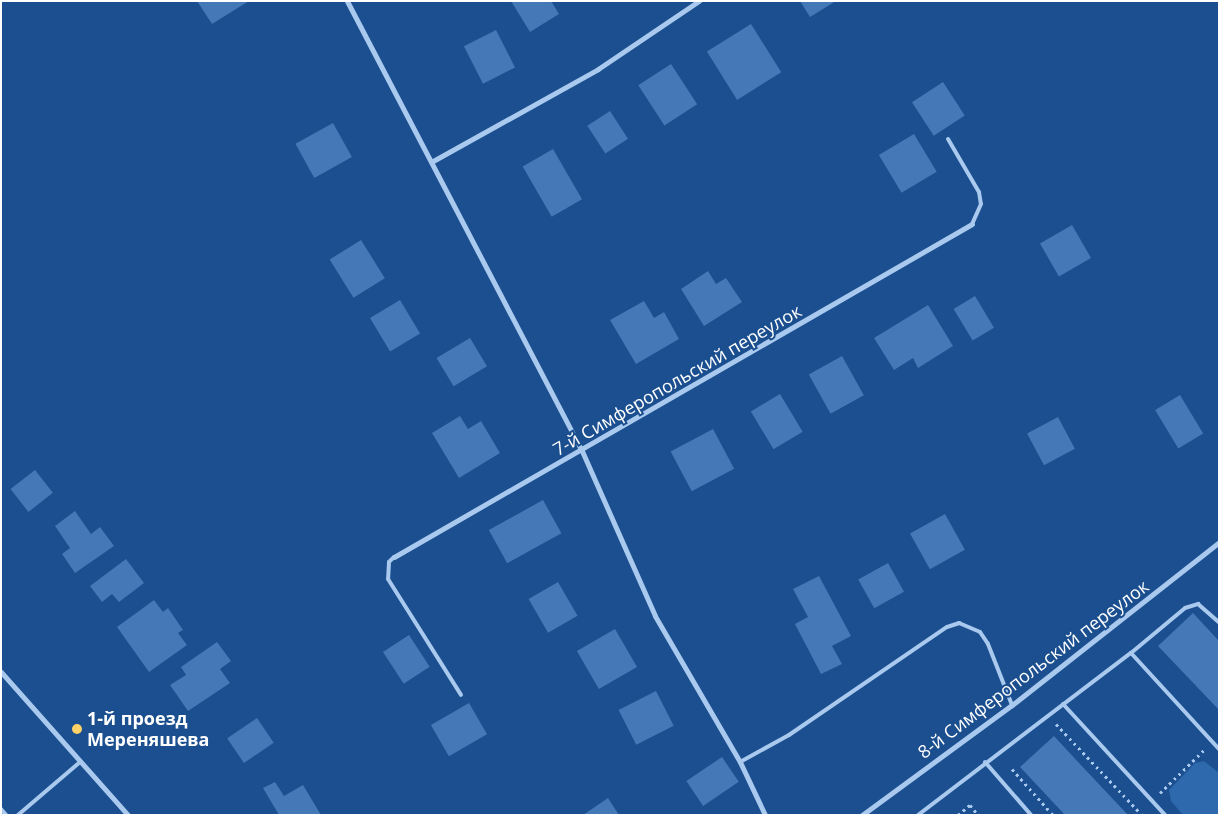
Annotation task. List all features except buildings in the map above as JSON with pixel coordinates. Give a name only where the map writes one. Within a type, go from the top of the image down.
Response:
[{"type":"street","points":[[347,1],[433,161],[582,451],[655,616],[740,762],[765,815]]},
{"type":"street","points":[[433,161],[598,69],[699,1]]},
{"type":"street","name":"7-й Симферопольский переулок","points":[[394,557],[582,451],[972,224]]},
{"type":"street","name":"8-й Симферопольский переулок","points":[[862,815],[1012,705],[1219,542]]},
{"type":"street","points":[[1,672],[128,815]]},
{"type":"lane","points":[[948,139],[979,192],[981,204],[972,224]]},
{"type":"lane","points":[[394,557],[389,562],[388,579],[461,695]]},
{"type":"lane","points":[[918,815],[985,762],[1131,653],[1191,604],[1198,604],[1219,622]]},
{"type":"lane","points":[[740,762],[789,735],[947,627],[959,623],[980,632],[988,644],[1012,705]]},
{"type":"lane","points":[[1131,653],[1219,749]]},
{"type":"lane","points":[[1063,704],[1165,815]]},
{"type":"lane","points":[[18,815],[80,762]]},
{"type":"lane","points":[[985,762],[1031,815]]},
{"type":"lane","points":[[1,810],[6,815]]},
{"type":"path","points":[[1047,728],[1054,722],[1142,815]]},
{"type":"path","points":[[1157,796],[1204,750],[1209,755]]},
{"type":"path","points":[[1007,764],[1054,815]]},
{"type":"path","points":[[958,815],[970,805],[978,815]]},
{"type":"shaded area","points":[[1204,761],[1219,773],[1219,815],[1183,815],[1171,801],[1169,790],[1195,763]]},
{"type":"place","name":"1-й проезд Мереняшева","points":[[77,729]]}]
